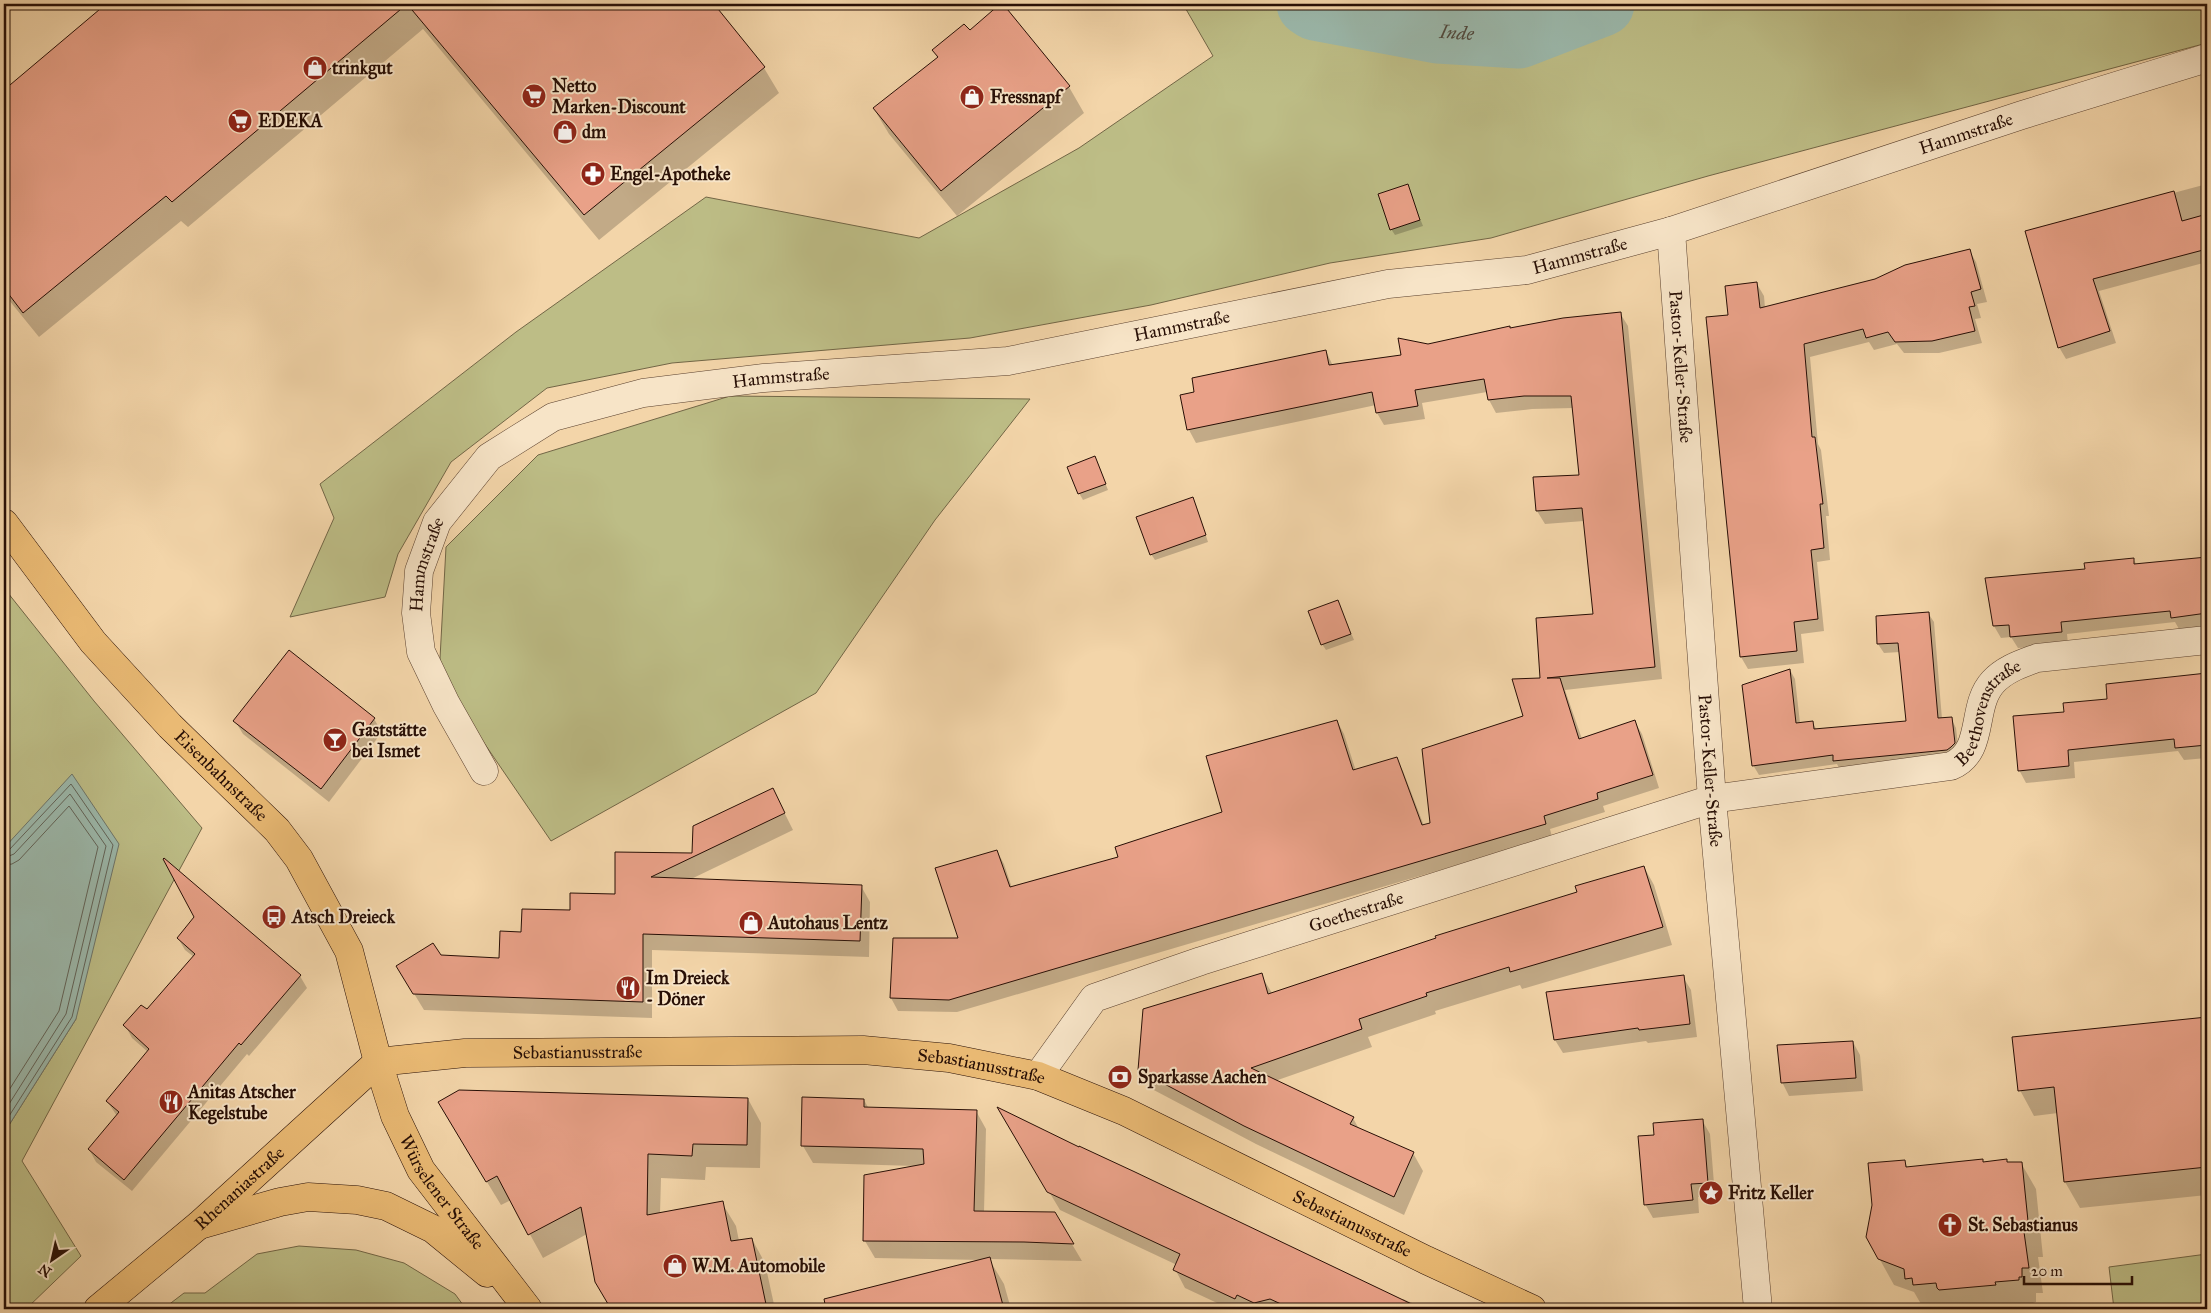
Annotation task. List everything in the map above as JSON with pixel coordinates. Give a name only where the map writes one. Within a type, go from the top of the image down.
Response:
[{"type":"main road","name":"Eisenbahnstraße","points":[[4,523],[93,642],[170,726],[277,830],[299,859],[349,951],[378,1062]]},
{"type":"main road","name":"Sebastianusstraße","points":[[378,1062],[465,1053],[863,1050],[949,1058],[1038,1076],[1124,1112],[1408,1252],[1532,1309]]},
{"type":"main road","name":"Rhenaniastraße","points":[[98,1309],[199,1225],[378,1062]]},
{"type":"main road","name":"Würselener Straße","points":[[378,1062],[395,1116],[422,1170],[524,1304]]},
{"type":"main road","points":[[199,1225],[247,1213],[280,1202],[308,1197],[358,1200],[386,1206],[433,1229],[524,1304]]},
{"type":"street","name":"Hammstraße","points":[[484,771],[446,704],[421,652],[416,613],[419,571],[437,522],[489,457],[553,417],[643,393],[745,380],[1008,362],[1388,284],[1527,270],[1671,231],[2022,115],[2207,58]]},
{"type":"street","name":"Pastor-Keller-Straße","points":[[1671,231],[1712,799],[1758,1309]]},
{"type":"street","name":"Beethovenstraße","points":[[1712,799],[1951,766],[1962,762],[1969,754],[1986,696],[1992,683],[2011,668],[2037,658],[2207,640]]},
{"type":"street","name":"Goethestraße","points":[[1038,1076],[1094,998],[1202,961],[1712,799]]},
{"type":"green space","points":[[1183,4],[2207,4],[2207,43],[1708,176],[1491,238],[1330,263],[1151,305],[970,338],[672,363],[547,388],[451,462],[398,554],[385,597],[290,617],[334,518],[320,484],[516,332],[706,197],[919,238],[1079,148],[1213,56]]},
{"type":"green space","points":[[730,396],[1030,399],[935,520],[816,693],[551,841],[439,677],[446,547],[538,455]]},
{"type":"green space","points":[[4,588],[94,701],[202,828],[22,1161],[81,1256],[26,1309],[4,1309],[4,1133],[76,1019],[4,848]]},
{"type":"green space","points":[[299,1246],[356,1250],[404,1263],[455,1294],[466,1309],[163,1309],[184,1293],[205,1293],[257,1254]]},
{"type":"green space","points":[[2207,1254],[2207,1309],[2114,1309],[2109,1267]]},
{"type":"water","points":[[72,774],[119,844],[76,1019],[4,1133],[4,848]]},
{"type":"building","points":[[106,4],[407,4],[172,202],[166,196],[23,313],[4,288],[4,90]]},
{"type":"building","points":[[407,4],[714,4],[765,67],[584,215]]},
{"type":"building","name":"Fressnapf","points":[[1000,4],[1003,4],[1070,86],[941,191],[873,108],[938,57],[932,50],[964,24],[970,30]]},
{"type":"building","points":[[1408,184],[1420,220],[1390,230],[1378,194]]},
{"type":"building","points":[[2174,191],[2182,221],[2207,214],[2207,249],[2093,279],[2110,331],[2058,348],[2025,231]]},
{"type":"building","points":[[1970,249],[1981,289],[1971,292],[1975,306],[1969,307],[1975,331],[1932,341],[1895,342],[1888,332],[1866,338],[1863,329],[1804,344],[1812,437],[1815,437],[1823,504],[1820,504],[1824,548],[1811,550],[1818,619],[1794,622],[1797,651],[1740,657],[1706,317],[1728,315],[1725,286],[1757,282],[1760,308],[1875,279],[1905,265]]},
{"type":"building","points":[[1621,312],[1655,667],[1547,678],[1560,678],[1579,739],[1635,720],[1653,775],[1597,793],[1598,799],[1544,816],[1546,824],[949,1000],[890,998],[893,938],[958,938],[935,868],[997,850],[1010,887],[1118,857],[1115,847],[1222,812],[1206,756],[1337,720],[1353,770],[1397,757],[1422,825],[1430,823],[1422,749],[1523,716],[1512,679],[1540,678],[1536,618],[1593,614],[1582,508],[1536,511],[1533,477],[1579,475],[1571,396],[1524,396],[1488,400],[1484,379],[1415,390],[1418,406],[1376,413],[1372,392],[1187,430],[1180,395],[1194,392],[1192,378],[1326,350],[1329,365],[1401,355],[1398,338],[1428,344],[1510,326],[1510,328],[1563,318]]},
{"type":"building","points":[[1095,456],[1106,484],[1078,494],[1067,467]]},
{"type":"building","points":[[1193,497],[1206,535],[1150,555],[1136,517]]},
{"type":"building","points":[[2207,557],[2207,613],[2171,618],[2170,611],[2061,622],[2062,632],[2010,637],[2009,625],[1993,626],[1985,578],[2085,569],[2084,563],[2134,558],[2134,564]]},
{"type":"building","points":[[1338,600],[1351,634],[1321,645],[1308,611]]},
{"type":"building","points":[[1929,612],[1938,718],[1952,717],[1955,743],[1951,747],[1947,750],[1833,761],[1833,755],[1752,766],[1742,685],[1790,669],[1796,723],[1813,721],[1814,729],[1906,721],[1898,643],[1877,644],[1876,616]]},
{"type":"building","points":[[289,650],[375,718],[321,789],[233,721]]},
{"type":"building","points":[[2207,673],[2207,745],[2175,748],[2174,739],[2068,750],[2069,766],[2018,771],[2013,716],[2064,712],[2063,703],[2107,699],[2106,684]]},
{"type":"building","points":[[773,788],[785,813],[651,877],[862,885],[860,941],[643,934],[643,1002],[413,994],[396,966],[433,943],[441,955],[499,958],[500,931],[521,932],[522,909],[570,910],[570,893],[615,894],[615,852],[692,853],[693,826]]},
{"type":"building","points":[[164,858],[301,975],[241,1045],[239,1043],[124,1180],[88,1149],[119,1112],[106,1101],[149,1049],[123,1025],[141,1005],[147,1009],[195,954],[177,938],[194,917]]},
{"type":"building","points":[[1644,866],[1663,927],[1510,972],[1509,967],[1426,993],[1427,996],[1359,1019],[1362,1029],[1251,1068],[1354,1117],[1350,1124],[1414,1152],[1394,1197],[1244,1126],[1138,1070],[1143,1009],[1262,973],[1268,994],[1436,938],[1435,936],[1577,892],[1575,886]]},
{"type":"building","points":[[1684,975],[1690,1024],[1639,1030],[1638,1028],[1554,1040],[1546,992]]},
{"type":"building","points":[[2207,1017],[2207,1167],[2064,1182],[2054,1087],[2018,1091],[2012,1037]]},
{"type":"building","points":[[1853,1041],[1856,1078],[1781,1083],[1777,1045]]},
{"type":"building","points":[[459,1090],[748,1098],[747,1145],[693,1144],[692,1156],[648,1154],[647,1215],[723,1201],[731,1241],[752,1238],[767,1309],[611,1309],[595,1282],[581,1207],[528,1235],[497,1176],[486,1182],[438,1102]]},
{"type":"building","points":[[802,1097],[864,1099],[864,1107],[977,1110],[974,1211],[1055,1212],[1074,1244],[863,1241],[864,1175],[924,1164],[923,1149],[801,1146]]},
{"type":"building","points":[[997,1107],[1422,1309],[1292,1309],[1270,1299],[1254,1303],[1237,1295],[1235,1299],[1173,1270],[1180,1254],[1047,1192]]},
{"type":"building","points":[[1703,1119],[1708,1183],[1691,1184],[1693,1200],[1644,1205],[1638,1136],[1654,1135],[1653,1123]]},
{"type":"building","name":"St. Sebastianus","points":[[1983,1159],[1983,1162],[2007,1159],[2007,1162],[2022,1162],[2029,1231],[2024,1232],[2029,1268],[2022,1268],[2022,1277],[2019,1277],[2019,1280],[1995,1282],[1996,1285],[1939,1290],[1936,1283],[1913,1285],[1912,1278],[1905,1279],[1904,1269],[1878,1259],[1866,1237],[1872,1205],[1868,1163],[1905,1160],[1906,1167]]},
{"type":"building","points":[[990,1257],[1004,1309],[826,1309],[824,1299]]},
{"type":"waterway","name":"Inde","points":[[1309,4],[1315,8],[1438,31],[1519,36],[1602,4]]},
{"type":"place","name":"trinkgut","points":[[315,68]]},
{"type":"place","name":"Netto Marken-Discount","points":[[534,96]]},
{"type":"place","name":"Fressnapf","points":[[972,97]]},
{"type":"place","name":"EDEKA","points":[[240,121]]},
{"type":"place","name":"dm","points":[[565,132]]},
{"type":"place","name":"Engel-Apotheke","points":[[593,174]]},
{"type":"place","name":"Gaststätte bei Ismet","points":[[335,740]]},
{"type":"place","name":"Atsch Dreieck","points":[[274,917]]},
{"type":"place","name":"Autohaus Lentz","points":[[751,923]]},
{"type":"place","name":"Im Dreieck - Döner","points":[[628,988]]},
{"type":"place","name":"Sparkasse Aachen","points":[[1120,1077]]},
{"type":"place","name":"Anitas Atscher Kegelstube","points":[[171,1102]]},
{"type":"place","name":"Fritz Keller","points":[[1711,1193]]},
{"type":"place","name":"St. Sebastianus","points":[[1950,1225]]},
{"type":"place","name":"W.M. Automobile","points":[[675,1266]]}]
